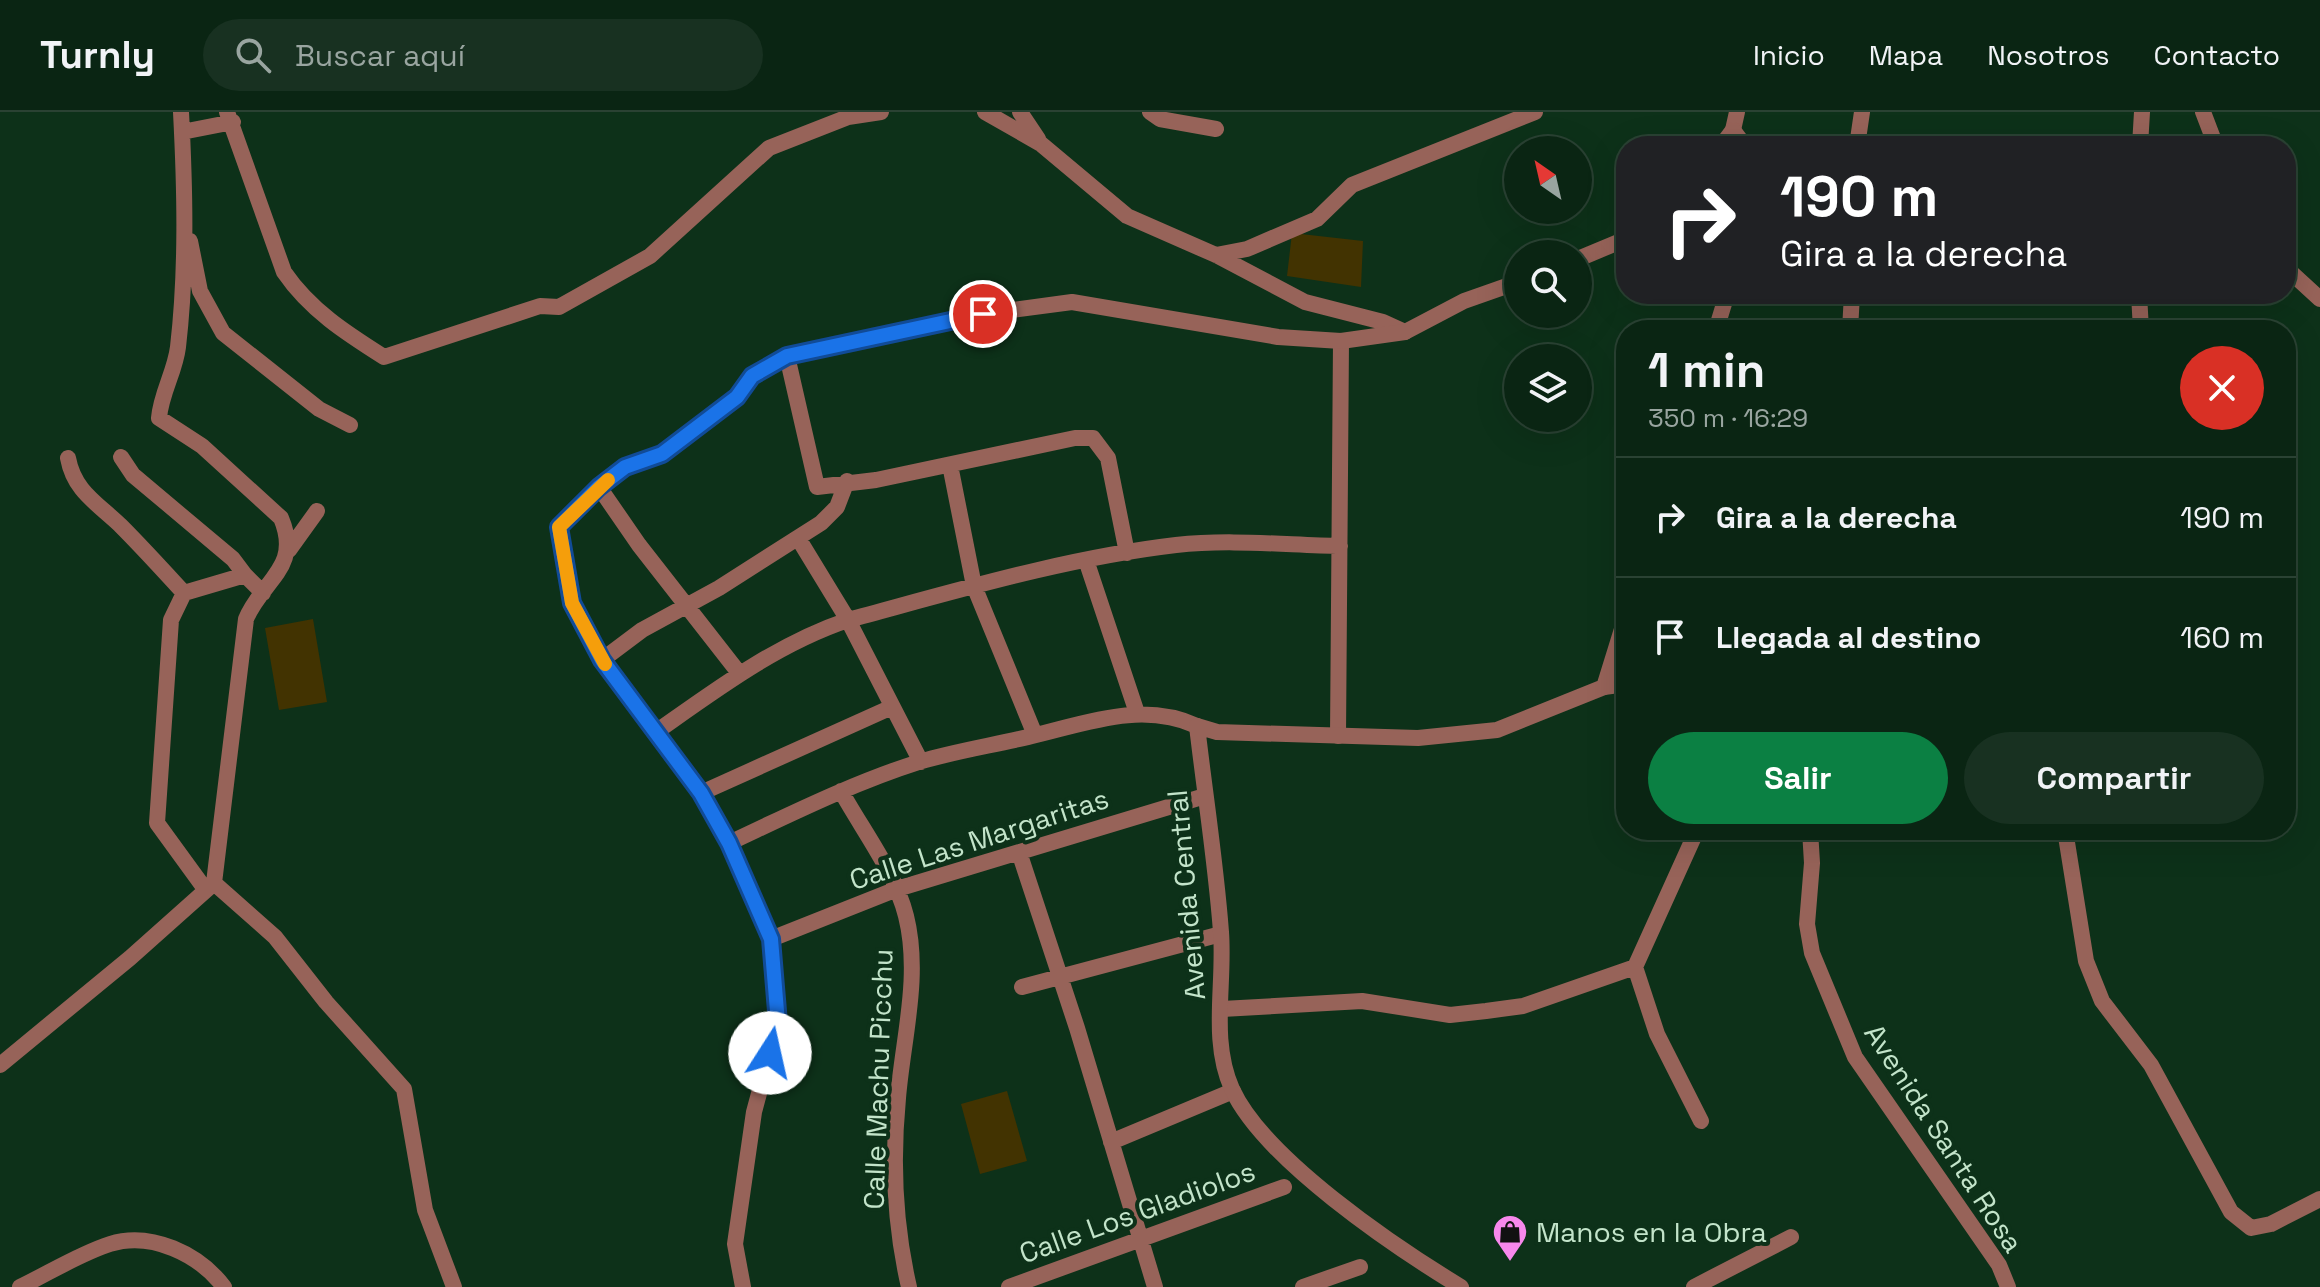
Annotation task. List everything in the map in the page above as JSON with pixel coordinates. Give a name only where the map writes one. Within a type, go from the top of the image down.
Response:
[{"type":"street","points":[[181,112],[184,212],[178,350],[160,405],[159,418],[202,446],[281,518],[289,550]]},
{"type":"street","points":[[182,132],[230,117],[284,272],[299,294],[351,338],[384,357],[540,306],[559,307],[650,256],[769,148],[848,117],[881,112]]},
{"type":"street","points":[[985,112],[1041,144],[1127,216],[1216,255],[1305,302],[1383,322],[1405,332]]},
{"type":"street","points":[[1020,112],[1041,144]]},
{"type":"street","points":[[1150,112],[1160,119],[1216,129]]},
{"type":"street","points":[[1216,255],[1247,249],[1317,219],[1352,185],[1535,112]]},
{"type":"street","points":[[1728,136],[1737,112]]},
{"type":"street","points":[[1858,136],[1862,112]]},
{"type":"street","points":[[2141,136],[2142,112]]},
{"type":"street","points":[[2203,112],[2212,136]]},
{"type":"street","points":[[1733,130],[1738,136]]},
{"type":"street","points":[[184,212],[200,291],[223,333],[319,409],[350,425]]},
{"type":"street","points":[[1592,253],[1616,243]]},
{"type":"street","points":[[2296,277],[2320,299]]},
{"type":"street","points":[[743,1287],[735,1244],[754,1112],[778,1023],[771,939],[729,843],[701,793],[602,660],[572,603],[559,527],[599,487],[625,467],[662,454],[737,397],[752,376],[787,356],[983,314],[1072,302],[1278,337],[1341,341],[1405,332],[1464,301],[1504,287]]},
{"type":"street","points":[[1338,736],[1341,341]]},
{"type":"street","points":[[787,356],[817,487],[847,481],[876,480],[912,469],[950,465],[1075,438],[1093,438],[1108,458],[1127,553]]},
{"type":"street","points":[[121,457],[133,475],[233,559],[263,593]]},
{"type":"street","points":[[68,458],[70,470],[88,500],[118,523],[184,593]]},
{"type":"street","points":[[950,465],[974,586],[1035,735]]},
{"type":"street","points":[[602,660],[642,630],[798,538],[837,507],[847,481]]},
{"type":"street","points":[[599,487],[685,606],[739,673]]},
{"type":"street","points":[[0,1065],[130,958],[210,886],[246,619],[253,603],[283,566],[289,550],[317,511]]},
{"type":"street","points":[[798,538],[848,620],[921,762]]},
{"type":"street","points":[[656,732],[739,673],[815,631],[848,620],[974,586],[1127,553],[1216,542],[1340,546]]},
{"type":"street","points":[[1086,560],[1137,713]]},
{"type":"street","points":[[245,575],[184,593],[171,620],[157,823],[210,886],[275,937],[326,1002],[404,1089],[425,1210],[454,1287]]},
{"type":"street","points":[[1604,687],[1616,648]]},
{"type":"street","points":[[729,843],[841,791],[921,762],[1075,723],[1137,713],[1173,715],[1217,732],[1418,738],[1497,730],[1604,687],[1616,685]]},
{"type":"street","points":[[701,793],[892,707]]},
{"type":"street","name":"Avenida Central","points":[[1197,726],[1221,934],[1219,1054],[1233,1091],[1283,1152],[1374,1232],[1461,1287]]},
{"type":"street","name":"Calle Machu Picchu","points":[[841,791],[897,889],[906,917],[911,953],[911,997],[895,1145],[900,1247],[909,1287]]},
{"type":"street","name":"Calle Las Margaritas","points":[[771,939],[897,889],[1205,796]]},
{"type":"street","points":[[1692,840],[1635,967],[1657,1034],[1701,1121]]},
{"type":"street","name":"Avenida Santa Rosa","points":[[1811,840],[1807,924],[1812,953],[1850,1044],[1999,1265],[2008,1287]]},
{"type":"street","points":[[2066,840],[2083,950],[2102,1001],[2151,1065],[2231,1212],[2251,1228],[2271,1224],[2320,1199]]},
{"type":"street","points":[[1019,852],[1077,1028],[1155,1287]]},
{"type":"street","points":[[1022,987],[1221,934]]},
{"type":"street","points":[[1222,1009],[1362,1001],[1450,1015],[1523,1006],[1635,967]]},
{"type":"street","points":[[1111,1142],[1233,1091]]},
{"type":"street","name":"Calle Los Gladiolos","points":[[1009,1287],[1140,1236],[1284,1187]]},
{"type":"street","points":[[1694,1287],[1791,1237]]},
{"type":"street","points":[[20,1287],[111,1244],[145,1240],[183,1252],[216,1276],[224,1287]]},
{"type":"street","points":[[1303,1287],[1360,1267]]},
{"type":"shaded area","points":[[1292,233],[1363,241],[1361,287],[1287,276]]},
{"type":"shaded area","points":[[313,619],[327,702],[279,710],[265,628]]},
{"type":"shaded area","points":[[1007,1091],[1027,1161],[980,1174],[961,1104]]},
{"type":"slow traffic","points":[[605,664],[572,603],[559,527],[608,480]]},
{"type":"place","name":"Manos en la Obra","points":[[1510,1263]]},
{"type":"route","points":[[770,1053],[778,1023],[771,939],[729,843],[701,793],[602,660],[572,603],[559,527],[599,487],[625,467],[662,454],[706,422],[737,397],[752,376],[766,366],[787,356],[983,314]]}]
